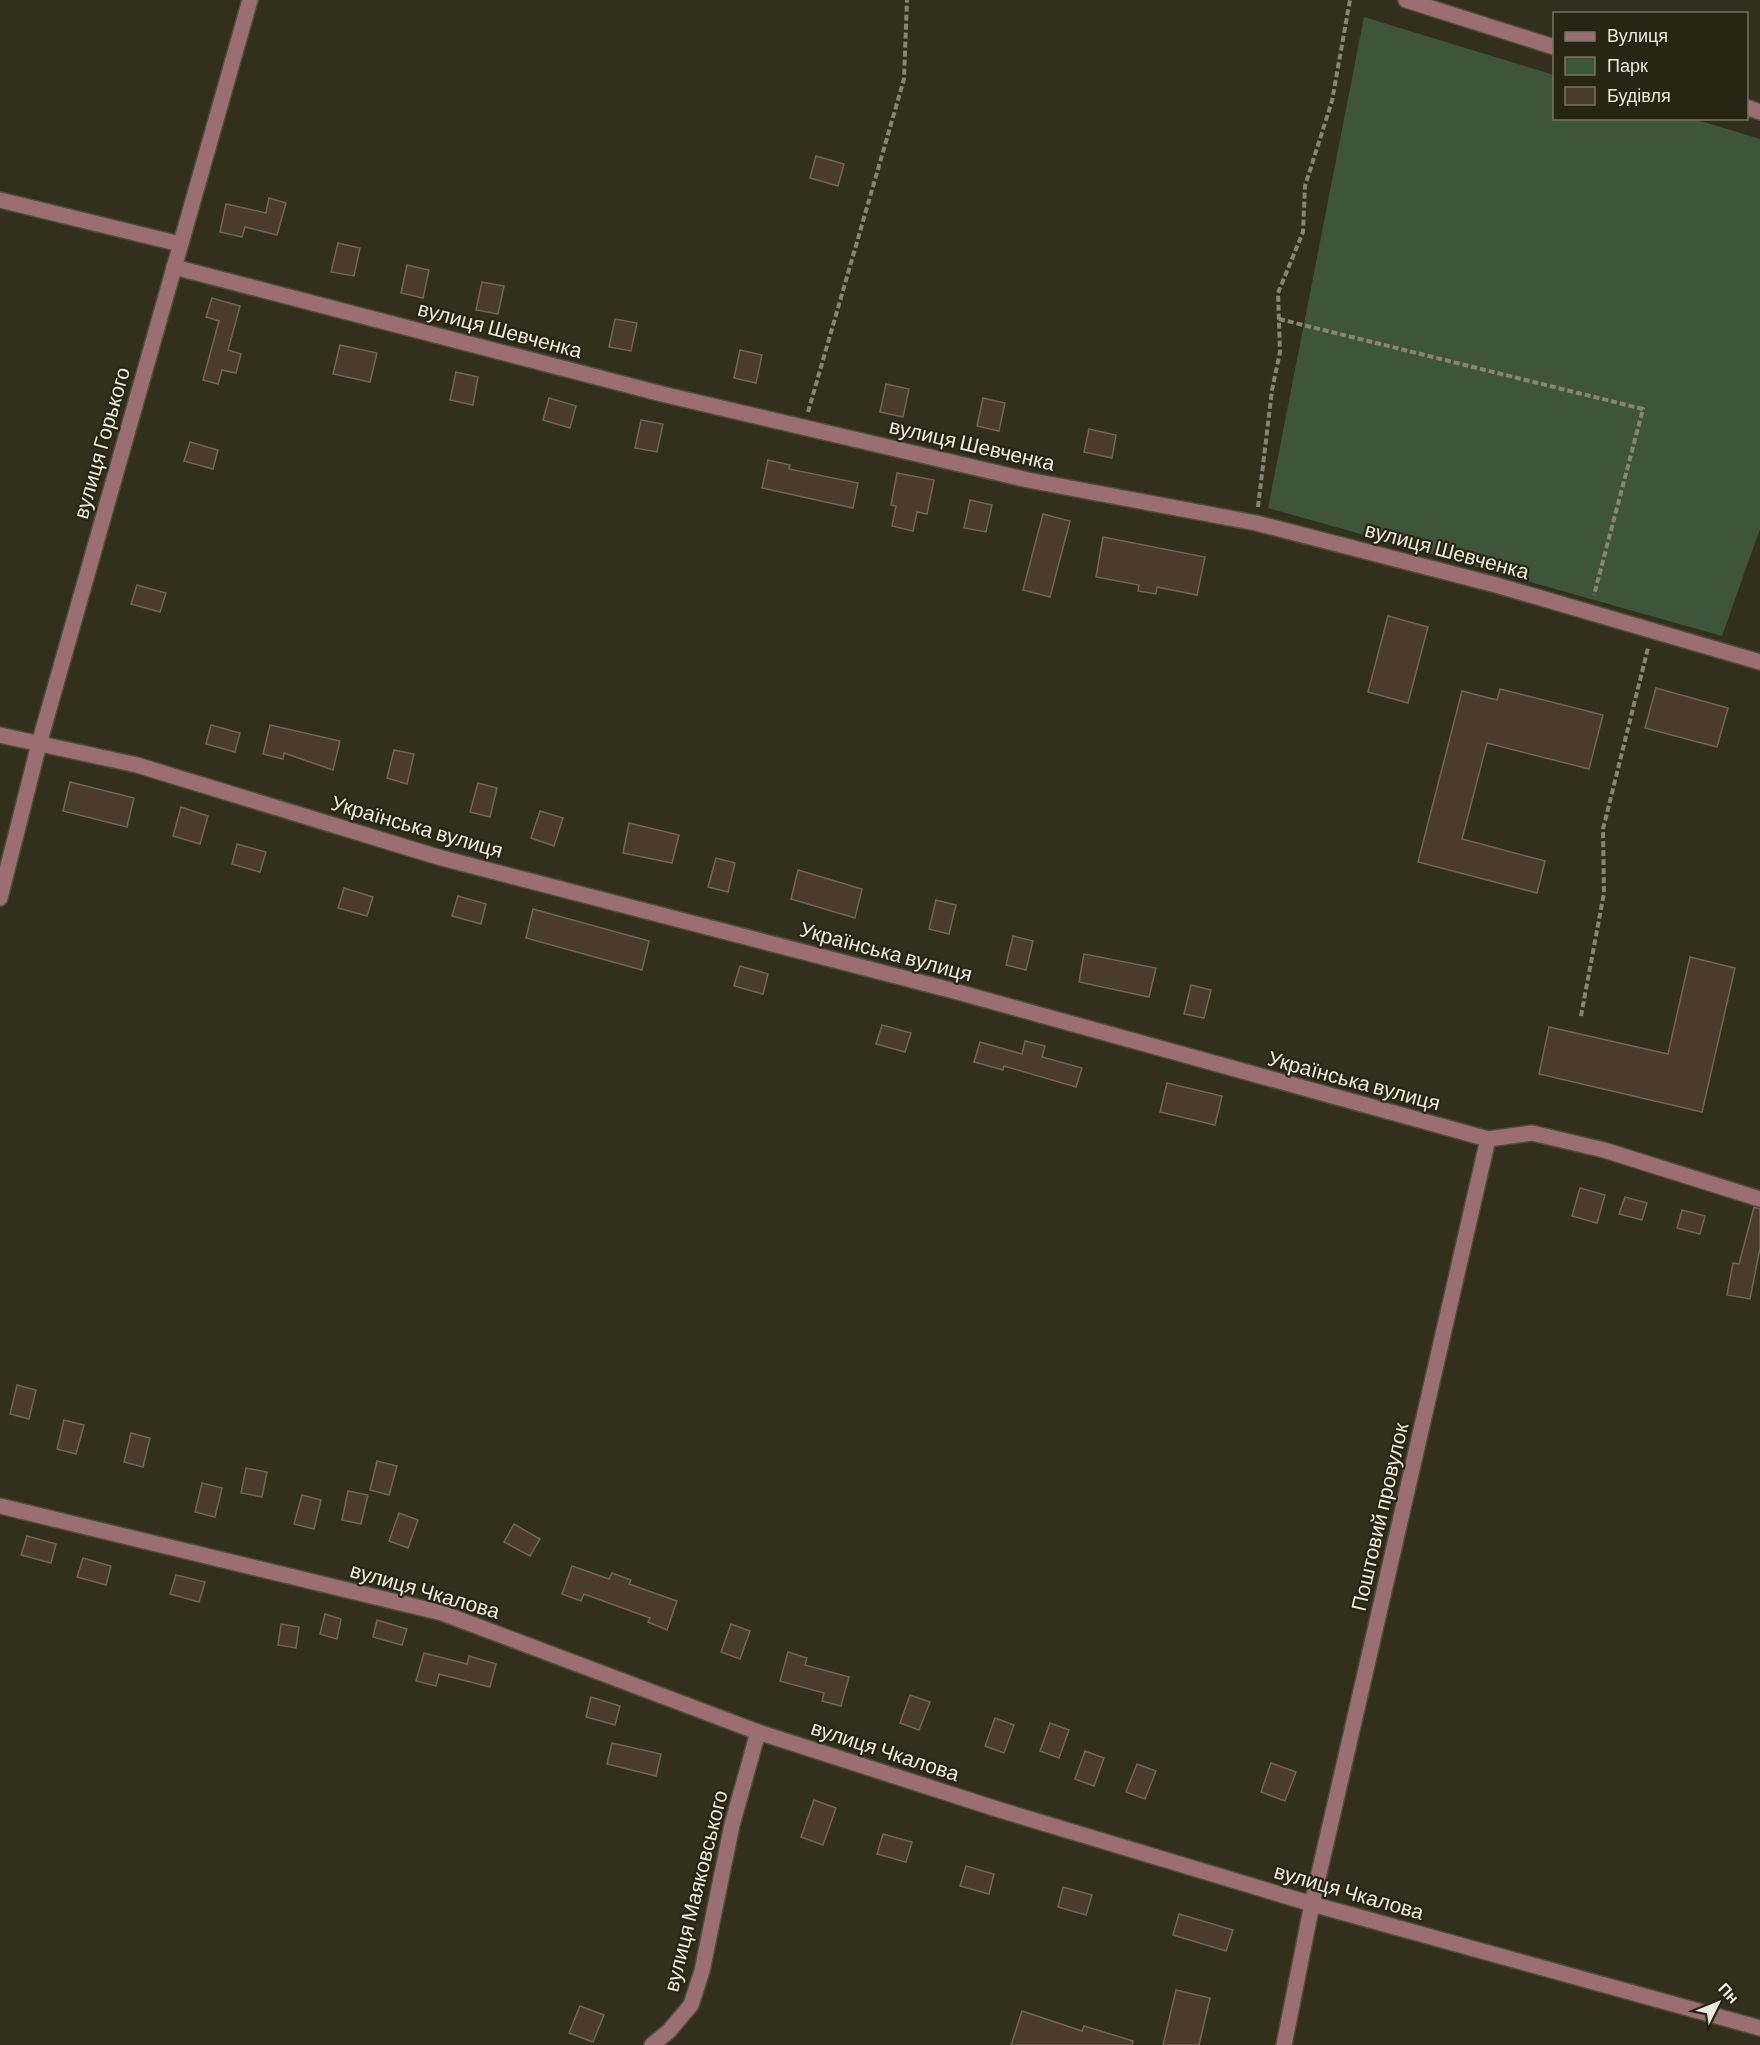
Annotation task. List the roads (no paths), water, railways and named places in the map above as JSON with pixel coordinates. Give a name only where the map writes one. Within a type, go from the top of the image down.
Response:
[{"type":"street","name":"вулиця Горького","points":[[0,898],[39,744],[250,0]]},
{"type":"street","points":[[1406,0],[1553,47]]},
{"type":"street","points":[[0,200],[180,244]]},
{"type":"street","name":"вулиця Шевченка","points":[[174,267],[662,394],[1028,480],[1256,523],[1589,612],[1760,662]]},
{"type":"street","name":"Українська вулиця","points":[[0,735],[137,765],[438,857],[954,991],[1488,1139],[1532,1133],[1604,1150],[1760,1199]]},
{"type":"street","name":"Поштовий провулок","points":[[1284,2045],[1312,1904],[1488,1139]]},
{"type":"street","name":"вулиця Чкалова","points":[[0,1506],[442,1613],[758,1732],[1100,1841],[1312,1904],[1760,2028]]},
{"type":"street","name":"вулиця Маяковського","points":[[652,2045],[669,2031],[691,2005],[702,1971],[732,1825],[758,1732]]}]
